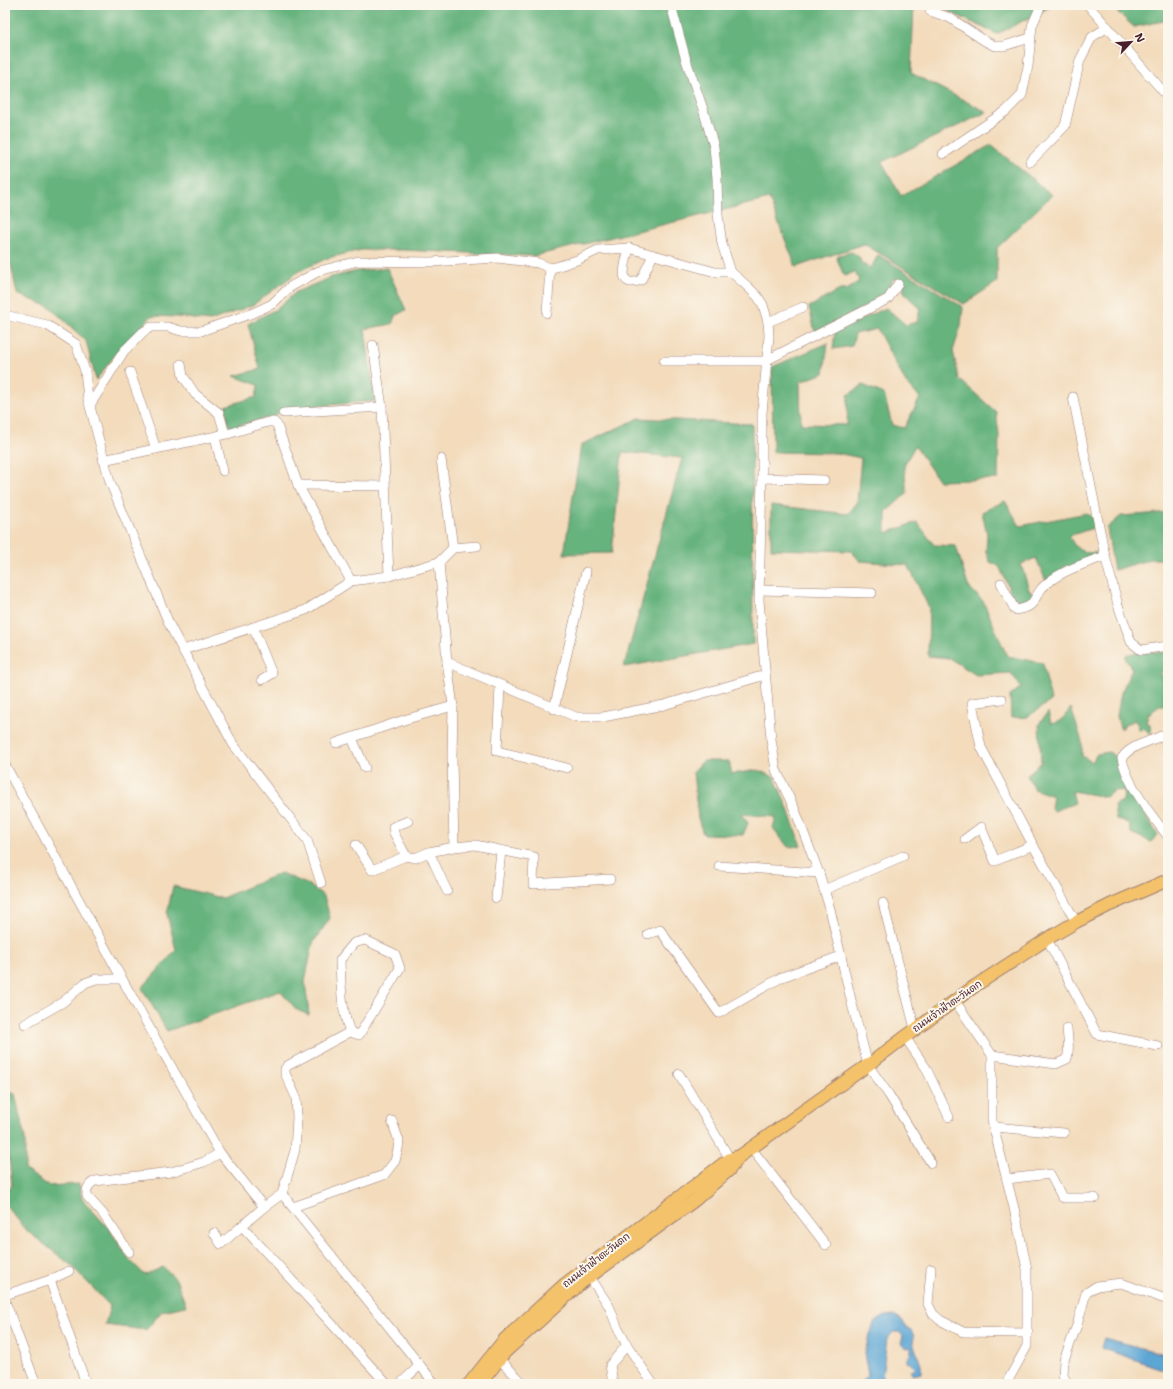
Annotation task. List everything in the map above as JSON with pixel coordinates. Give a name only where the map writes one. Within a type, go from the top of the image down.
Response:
[{"type":"main road","name":"ถนนเจ้าฟ้าตะวันตก","points":[[469,1384],[504,1340],[565,1284],[735,1158],[868,1065],[975,986],[1047,939],[1110,905],[1168,880]]},
{"type":"main road","name":"ถนนเจ้าฟ้าตะวันตก","points":[[480,1384],[505,1352],[581,1283],[695,1200],[729,1170],[735,1158]]},
{"type":"street","points":[[671,5],[686,60],[714,147],[718,215],[722,244],[731,272],[758,297],[763,305],[768,322],[762,413],[760,590],[765,675],[771,739],[776,770],[795,810],[819,873],[830,909],[868,1065],[889,1095],[931,1163]]},
{"type":"street","points":[[943,154],[1006,111],[1022,95],[1028,66],[1032,26],[1042,5]]},
{"type":"street","points":[[1088,5],[1168,97]]},
{"type":"street","points":[[930,11],[950,18],[995,46],[1004,46],[1030,38]]},
{"type":"street","points":[[1030,162],[1065,126],[1080,60],[1092,37],[1108,27]]},
{"type":"street","points":[[90,405],[124,351],[143,332],[152,327],[168,327],[181,331],[201,331],[253,313],[272,304],[290,287],[319,271],[358,261],[430,262],[497,258],[538,263],[550,268],[577,260],[598,250],[629,248],[715,272],[731,272]]},
{"type":"street","points":[[629,248],[623,273],[624,278],[628,282],[634,283],[641,280],[653,255]]},
{"type":"street","points":[[547,313],[550,268]]},
{"type":"street","points":[[664,361],[765,361],[888,300],[898,284]]},
{"type":"street","points":[[768,322],[803,307]]},
{"type":"street","points":[[5,316],[48,325],[76,344],[85,371],[90,405],[103,460],[110,482],[167,619],[233,744],[307,840],[321,883]]},
{"type":"street","points":[[373,345],[382,407],[389,576]]},
{"type":"street","points":[[181,364],[183,376],[195,394],[219,413],[225,434]]},
{"type":"street","points":[[130,372],[156,448]]},
{"type":"street","points":[[1073,397],[1105,556],[1118,605],[1131,642],[1142,650],[1168,646]]},
{"type":"street","points":[[283,413],[382,407]]},
{"type":"street","points":[[103,460],[225,434],[268,422],[274,422],[277,425],[298,485],[351,581]]},
{"type":"street","points":[[215,436],[223,471]]},
{"type":"street","points":[[441,459],[454,548]]},
{"type":"street","points":[[762,478],[824,480]]},
{"type":"street","points":[[298,485],[385,486]]},
{"type":"street","points":[[183,650],[306,610],[351,581],[389,576],[439,562],[454,548],[477,546]]},
{"type":"street","points":[[1001,583],[1015,610],[1023,609],[1034,602],[1037,595],[1043,588],[1055,578],[1067,571],[1105,556]]},
{"type":"street","points":[[439,562],[447,662],[453,706],[452,758],[454,847]]},
{"type":"street","points":[[554,709],[586,572]]},
{"type":"street","points":[[760,590],[872,593]]},
{"type":"street","points":[[253,627],[272,674],[262,680]]},
{"type":"street","points":[[447,662],[500,686],[524,694],[576,718],[603,717],[664,705],[765,675]]},
{"type":"street","points":[[500,686],[497,751],[567,768]]},
{"type":"street","points":[[1002,699],[972,703],[981,747],[1076,922]]},
{"type":"street","points":[[336,744],[407,719],[453,706]]},
{"type":"street","points":[[1163,736],[1130,749],[1122,758],[1123,765],[1132,783],[1158,824],[1168,836]]},
{"type":"street","points":[[352,738],[365,768]]},
{"type":"street","points":[[5,764],[122,979],[220,1153],[264,1207]]},
{"type":"street","points":[[406,856],[394,833],[394,827],[408,821]]},
{"type":"street","points":[[965,839],[981,827],[995,861],[1033,845]]},
{"type":"street","points":[[356,845],[372,870],[406,856],[415,858],[429,852],[475,845],[534,858],[534,884],[610,879]]},
{"type":"street","points":[[496,898],[501,851]]},
{"type":"street","points":[[429,852],[447,891]]},
{"type":"street","points":[[824,890],[903,856]]},
{"type":"street","points":[[719,866],[819,873]]},
{"type":"street","points":[[883,903],[915,1029]]},
{"type":"street","points":[[648,934],[660,930],[719,1013],[782,977],[841,956]]},
{"type":"street","points":[[1047,939],[1097,1034],[1158,1046]]},
{"type":"street","points":[[214,1233],[221,1244],[264,1207],[282,1194],[295,1150],[297,1118],[296,1097],[285,1073],[287,1066],[350,1032],[359,1035],[400,968],[395,954],[365,940],[354,943],[340,960],[341,989],[345,1019],[350,1032]]},
{"type":"street","points":[[25,1024],[63,1002],[85,983],[96,979],[122,979]]},
{"type":"street","points":[[956,1000],[992,1056],[992,1121],[1007,1179],[1027,1269],[1027,1346],[1006,1384]]},
{"type":"street","points":[[992,1056],[1056,1064],[1066,1059],[1068,1053],[1069,1046],[1067,1029]]},
{"type":"street","points":[[905,1037],[926,1068],[949,1117]]},
{"type":"street","points":[[679,1074],[735,1158]]},
{"type":"street","points":[[293,1207],[384,1175],[395,1161],[398,1150],[399,1141],[392,1121]]},
{"type":"street","points":[[994,1128],[1064,1133]]},
{"type":"street","points":[[751,1148],[826,1245]]},
{"type":"street","points":[[129,1252],[103,1214],[89,1200],[87,1192],[91,1183],[96,1181],[171,1172],[204,1162],[220,1153]]},
{"type":"street","points":[[1007,1179],[1050,1174],[1062,1197],[1095,1198]]},
{"type":"street","points":[[282,1194],[435,1384]]},
{"type":"street","points":[[242,1226],[387,1384]]},
{"type":"street","points":[[931,1269],[928,1304],[932,1314],[940,1320],[963,1332],[1028,1333]]},
{"type":"street","points":[[5,1295],[50,1280],[69,1271]]},
{"type":"street","points":[[590,1277],[609,1306],[618,1329],[627,1345],[653,1384]]},
{"type":"street","points":[[50,1280],[86,1384]]},
{"type":"street","points":[[1068,1384],[1062,1376],[1064,1360],[1077,1325],[1086,1293],[1097,1286],[1121,1283],[1168,1300]]},
{"type":"street","points":[[5,1301],[36,1384]]},
{"type":"street","points":[[613,1384],[610,1365],[627,1345]]},
{"type":"street","points":[[499,1360],[524,1384]]},
{"type":"street","points":[[400,1384],[420,1365]]},
{"type":"green space","points":[[5,5],[914,5],[911,73],[987,112],[882,162],[901,196],[991,145],[1052,195],[997,248],[997,282],[964,304],[864,244],[796,267],[769,199],[534,256],[402,250],[361,250],[328,258],[299,271],[253,305],[210,321],[178,317],[152,316],[119,350],[96,380],[86,341],[50,307],[17,294],[11,265],[5,261]]},
{"type":"green space","points":[[935,5],[1054,5],[997,34]]},
{"type":"green space","points":[[1110,5],[1168,5],[1168,20],[1134,27]]},
{"type":"green space","points":[[852,252],[859,257],[862,264],[871,268],[878,255],[963,307],[961,326],[953,351],[959,379],[996,412],[999,434],[998,479],[939,481],[915,446],[904,465],[907,493],[886,512],[886,533],[917,522],[934,545],[956,546],[968,586],[983,601],[1007,656],[1043,663],[1051,701],[1027,717],[1011,718],[1010,696],[1021,687],[1011,673],[976,675],[949,658],[928,656],[929,608],[908,565],[860,561],[851,551],[771,549],[771,505],[848,514],[857,503],[861,458],[836,453],[773,452],[772,367],[828,343],[824,373],[800,382],[801,424],[847,425],[848,395],[863,385],[884,394],[892,425],[904,428],[920,398],[906,383],[877,329],[855,334],[852,346],[833,349],[835,331],[886,308],[906,325],[917,322],[920,308],[904,293],[903,281],[894,278],[882,298],[815,332],[809,307],[840,290],[847,290],[859,281],[855,272],[844,276],[836,256]]},
{"type":"green space","points":[[387,268],[406,310],[395,316],[392,324],[365,329],[375,401],[282,409],[275,416],[229,428],[225,406],[256,397],[258,385],[234,376],[260,369],[248,324],[278,308],[296,292],[332,277],[358,271]]},
{"type":"green space","points":[[639,418],[752,424],[753,644],[624,667],[682,458],[622,452],[612,553],[564,554],[581,445]]},
{"type":"green space","points":[[1005,501],[1020,526],[1087,513],[1095,520],[1096,527],[1069,536],[1077,548],[1089,553],[1099,552],[1098,556],[1070,568],[1067,565],[1046,581],[1036,558],[1021,564],[1029,590],[1033,594],[1025,606],[1021,600],[1013,598],[999,566],[990,562],[986,552],[987,534],[982,512]]},
{"type":"green space","points":[[1168,512],[1168,531],[1165,531],[1168,536],[1168,559],[1151,559],[1114,570],[1107,528],[1121,516]]},
{"type":"green space","points":[[1166,652],[1166,669],[1159,675],[1167,676],[1168,679],[1168,705],[1162,705],[1148,714],[1146,723],[1150,724],[1151,735],[1144,728],[1140,730],[1135,720],[1123,726],[1123,728],[1120,728],[1117,716],[1121,693],[1132,669],[1126,660],[1126,655]]},
{"type":"green space","points":[[1071,708],[1082,742],[1082,756],[1092,762],[1097,754],[1109,752],[1118,759],[1120,770],[1140,807],[1158,835],[1151,842],[1131,833],[1129,823],[1116,820],[1114,805],[1123,801],[1124,790],[1113,791],[1106,797],[1072,791],[1075,803],[1054,811],[1051,808],[1053,796],[1034,789],[1027,775],[1041,762],[1039,724],[1048,712],[1051,724],[1061,721]]},
{"type":"green space","points":[[703,761],[729,761],[732,774],[758,770],[774,777],[785,801],[801,846],[788,847],[773,828],[776,817],[742,814],[748,823],[743,835],[703,834],[698,818],[693,772]]},
{"type":"green space","points":[[281,873],[309,885],[324,896],[330,918],[313,943],[305,981],[309,1015],[297,1010],[280,991],[167,1031],[142,988],[176,950],[167,914],[173,886],[222,898]]},
{"type":"green space","points":[[5,1089],[15,1094],[25,1139],[25,1170],[49,1186],[79,1184],[82,1199],[110,1230],[129,1259],[145,1275],[163,1267],[176,1279],[186,1306],[162,1311],[146,1330],[105,1325],[110,1306],[71,1265],[26,1230],[5,1204],[5,1194],[12,1185],[8,1150],[5,1142]]},
{"type":"water","points":[[894,1315],[902,1320],[914,1336],[913,1342],[921,1365],[921,1373],[914,1375],[910,1372],[916,1368],[907,1362],[907,1358],[911,1354],[911,1347],[907,1348],[901,1343],[903,1336],[899,1332],[893,1332],[887,1339],[882,1378],[878,1381],[878,1384],[859,1384],[868,1375],[864,1353],[874,1323],[885,1316]]},
{"type":"water","points":[[1104,1338],[1168,1355],[1168,1371],[1101,1348]]}]
